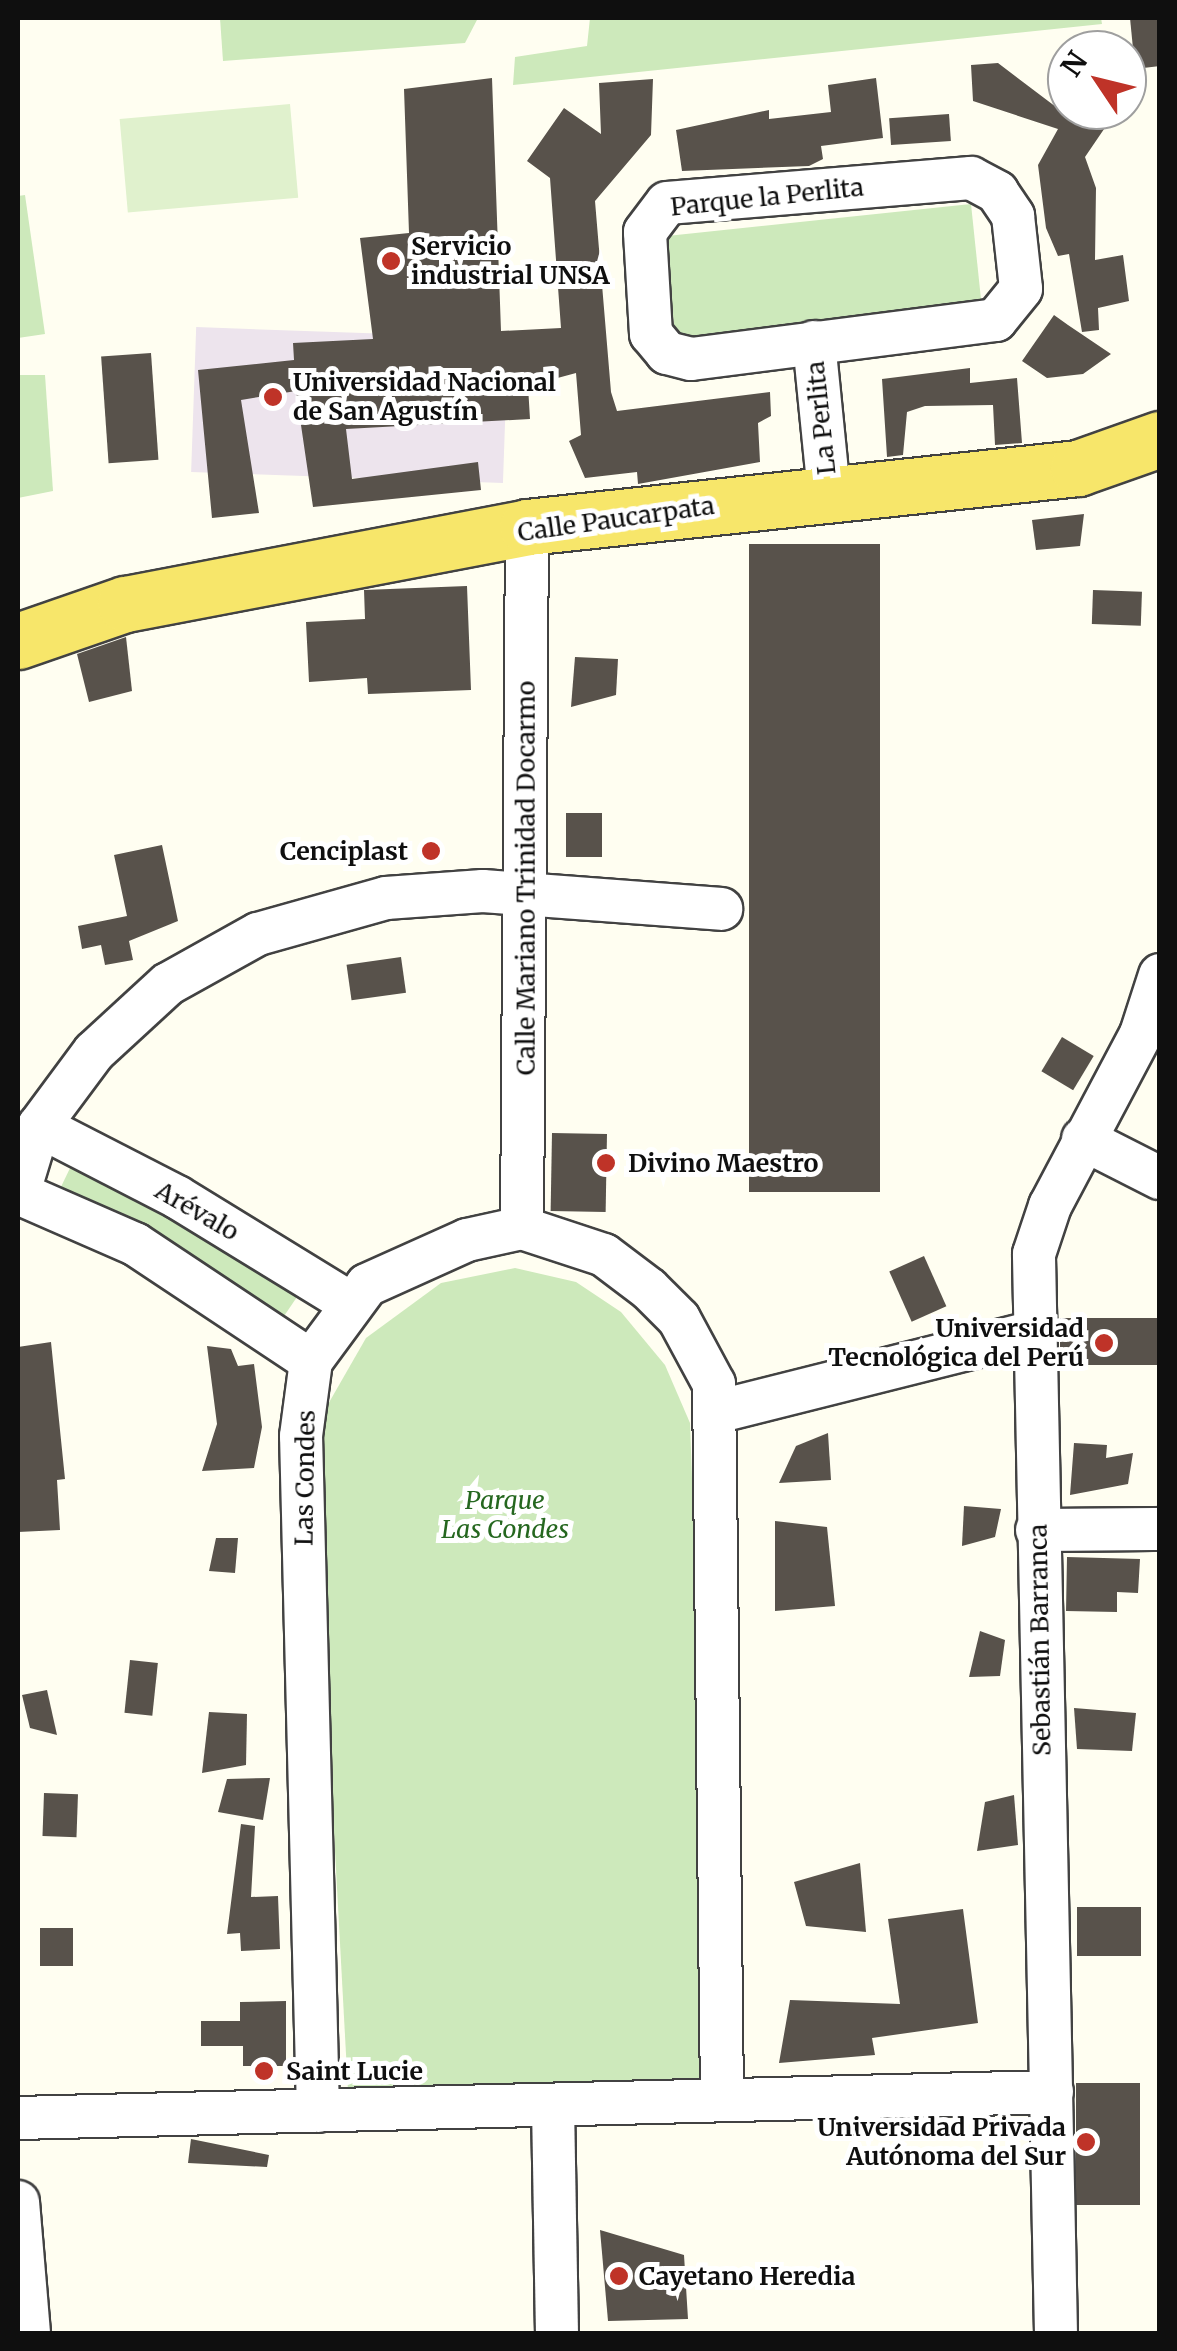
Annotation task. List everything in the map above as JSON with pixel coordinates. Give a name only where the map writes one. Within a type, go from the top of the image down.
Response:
[{"type":"main road","name":"Calle Paucarpata","points":[[18,640],[125,604],[527,527],[1078,468],[1160,439]]},
{"type":"street","name":"Parque la Perlita","points":[[971,178],[1007,202],[1021,289],[1012,309],[996,320],[814,342],[690,358],[667,352],[651,334],[649,218],[681,201],[971,178]]},
{"type":"street","name":"La Perlita","points":[[814,342],[828,493]]},
{"type":"street","name":"Calle Mariano Trinidad Docarmo","points":[[522,1228],[528,892],[527,527]]},
{"type":"street","points":[[311,1361],[135,1244],[18,1194],[27,1143],[132,1013],[258,934],[386,898],[528,892],[721,909]]},
{"type":"street","name":"Sebastián Barranca","points":[[1056,2334],[1031,1334],[1034,1254],[1083,1139],[1141,1034],[1160,975]]},
{"type":"street","points":[[1083,1139],[1160,1178]]},
{"type":"street","name":"Arévalo","points":[[27,1143],[176,1197],[350,1304]]},
{"type":"street","points":[[522,1228],[604,1255],[650,1289],[680,1319],[720,1411],[722,2098]]},
{"type":"street","name":"Las Condes","points":[[318,2111],[301,1436],[311,1361],[367,1285],[467,1240],[522,1228]]},
{"type":"street","points":[[720,1411],[1031,1334]]},
{"type":"street","points":[[1037,1530],[1160,1529]]},
{"type":"street","points":[[18,2118],[1052,2092]]},
{"type":"street","points":[[552,2106],[557,2334]]},
{"type":"street","points":[[18,2202],[29,2334]]},
{"type":"shaded area","points":[[196,327],[508,338],[503,483],[191,472]]},
{"type":"green space","points":[[220,18],[478,18],[465,43],[223,61]]},
{"type":"green space","points":[[590,18],[1101,18],[1102,24],[513,85],[515,57],[587,46]]},
{"type":"green space","points":[[290,104],[298,198],[128,213],[120,119]]},
{"type":"green space","points":[[25,195],[45,334],[18,338],[18,196]]},
{"type":"green space","points":[[971,204],[982,310],[676,343],[665,236]]},
{"type":"green space","points":[[18,375],[45,375],[53,491],[18,498]]},
{"type":"green space","points":[[72,1164],[166,1207],[299,1294],[278,1325],[59,1191]]},
{"type":"green space","name":"Parque Las Condes","points":[[515,1268],[576,1282],[621,1312],[665,1365],[690,1423],[714,2082],[348,2091],[316,1499],[327,1406],[366,1338],[441,1283]]},
{"type":"building","points":[[1130,18],[1160,18],[1160,66],[1147,68],[1147,30],[1131,30]]},
{"type":"building","points":[[998,63],[1047,100],[1047,125],[973,101],[971,65]]},
{"type":"building","points":[[492,78],[501,331],[561,328],[550,178],[527,161],[564,108],[601,134],[599,83],[653,79],[651,135],[595,201],[611,392],[617,411],[770,392],[771,416],[758,423],[760,462],[638,484],[637,472],[585,478],[569,441],[581,435],[576,373],[528,386],[530,419],[346,429],[352,479],[478,462],[481,490],[313,507],[296,391],[241,400],[259,513],[212,518],[198,370],[294,360],[293,343],[373,339],[360,238],[409,233],[404,89]]},
{"type":"building","points":[[876,78],[883,138],[821,146],[823,159],[809,166],[682,171],[676,130],[769,110],[769,119],[831,112],[828,85]]},
{"type":"building","points":[[949,114],[951,141],[891,145],[889,118]]},
{"type":"building","points":[[1057,130],[1103,130],[1085,157],[1096,188],[1095,260],[1123,255],[1129,301],[1098,308],[1099,330],[1082,332],[1069,254],[1058,256],[1046,228],[1038,165]]},
{"type":"building","points":[[1054,315],[1111,354],[1083,374],[1047,378],[1022,361]]},
{"type":"building","points":[[151,353],[158,460],[109,463],[101,356]]},
{"type":"building","points":[[970,368],[970,383],[1017,378],[1022,443],[995,445],[993,405],[925,406],[907,412],[903,455],[887,457],[882,379]]},
{"type":"building","points":[[1084,514],[1080,546],[1036,550],[1032,520]]},
{"type":"building","points":[[749,544],[880,544],[880,1192],[749,1192]]},
{"type":"building","points":[[467,586],[471,690],[368,694],[367,678],[309,682],[306,622],[365,619],[364,590]]},
{"type":"building","points":[[1093,590],[1142,592],[1141,626],[1092,624]]},
{"type":"building","points":[[126,637],[132,691],[89,702],[77,654]]},
{"type":"building","points":[[575,657],[618,659],[616,695],[571,707]]},
{"type":"building","points":[[566,813],[602,813],[602,857],[566,857]]},
{"type":"building","points":[[162,845],[178,921],[129,941],[133,960],[105,965],[101,945],[82,949],[78,926],[127,916],[114,855]]},
{"type":"building","points":[[401,957],[406,993],[352,1000],[347,965]]},
{"type":"building","points":[[1062,1037],[1094,1056],[1073,1090],[1041,1071]]},
{"type":"building","points":[[552,1133],[607,1134],[606,1212],[551,1211]]},
{"type":"building","points":[[924,1256],[946,1306],[912,1322],[889,1271]]},
{"type":"building","name":"Universidad Tecnológica del Perú","points":[[1060,1318],[1160,1318],[1160,1365],[1060,1365]]},
{"type":"building","points":[[51,1342],[65,1479],[57,1480],[60,1530],[18,1532],[18,1347]]},
{"type":"building","points":[[207,1346],[231,1349],[238,1366],[254,1364],[262,1427],[254,1468],[202,1471],[217,1424]]},
{"type":"building","points":[[828,1433],[831,1480],[779,1483],[796,1446]]},
{"type":"building","points":[[1074,1443],[1107,1445],[1106,1458],[1133,1453],[1128,1484],[1070,1495]]},
{"type":"building","points":[[964,1506],[1001,1509],[995,1537],[962,1546]]},
{"type":"building","points":[[775,1521],[827,1527],[835,1606],[775,1611]]},
{"type":"building","points":[[216,1538],[238,1538],[235,1573],[209,1571]]},
{"type":"building","points":[[1067,1557],[1140,1559],[1138,1593],[1117,1592],[1117,1612],[1066,1611]]},
{"type":"building","points":[[980,1631],[1005,1640],[1000,1676],[969,1677]]},
{"type":"building","points":[[130,1660],[158,1663],[152,1716],[124,1713]]},
{"type":"building","points":[[47,1690],[57,1735],[30,1728],[22,1695]]},
{"type":"building","points":[[1074,1708],[1136,1713],[1132,1751],[1077,1749]]},
{"type":"building","points":[[209,1712],[247,1714],[246,1765],[202,1773]]},
{"type":"building","points":[[270,1778],[263,1820],[218,1812],[227,1779]]},
{"type":"building","points":[[44,1793],[78,1794],[76,1837],[42,1836]]},
{"type":"building","points":[[1014,1795],[1018,1845],[977,1851],[985,1802]]},
{"type":"building","points":[[241,1824],[255,1826],[251,1897],[278,1896],[280,1949],[241,1951],[240,1933],[227,1934]]},
{"type":"building","points":[[860,1863],[866,1932],[806,1926],[794,1882]]},
{"type":"building","points":[[1077,1907],[1141,1907],[1141,1956],[1077,1956]]},
{"type":"building","points":[[963,1909],[978,2023],[872,2038],[875,2055],[779,2063],[790,2000],[900,2004],[888,1919]]},
{"type":"building","points":[[40,1928],[73,1928],[73,1966],[40,1966]]},
{"type":"building","points":[[286,2001],[286,2066],[243,2066],[243,2046],[201,2046],[201,2021],[240,2021],[240,2002]]},
{"type":"building","name":"Universidad Privada Autónoma del Sur","points":[[1076,2083],[1140,2083],[1140,2205],[1076,2205]]},
{"type":"building","points":[[191,2139],[269,2155],[267,2167],[188,2163]]},
{"type":"building","points":[[600,2230],[684,2255],[688,2319],[608,2321]]},
{"type":"place","name":"Servicio industrial UNSA","points":[[391,261]]},
{"type":"place","name":"Universidad Nacional de San Agustín","points":[[273,397]]},
{"type":"place","name":"Cenciplast","points":[[431,851]]},
{"type":"place","name":"Divino Maestro","points":[[606,1163]]},
{"type":"place","name":"Universidad Tecnológica del Perú","points":[[1104,1343]]},
{"type":"place","name":"Saint Lucie","points":[[264,2071]]},
{"type":"place","name":"Universidad Privada Autónoma del Sur","points":[[1086,2142]]},
{"type":"place","name":"Cayetano Heredia","points":[[619,2276]]}]
